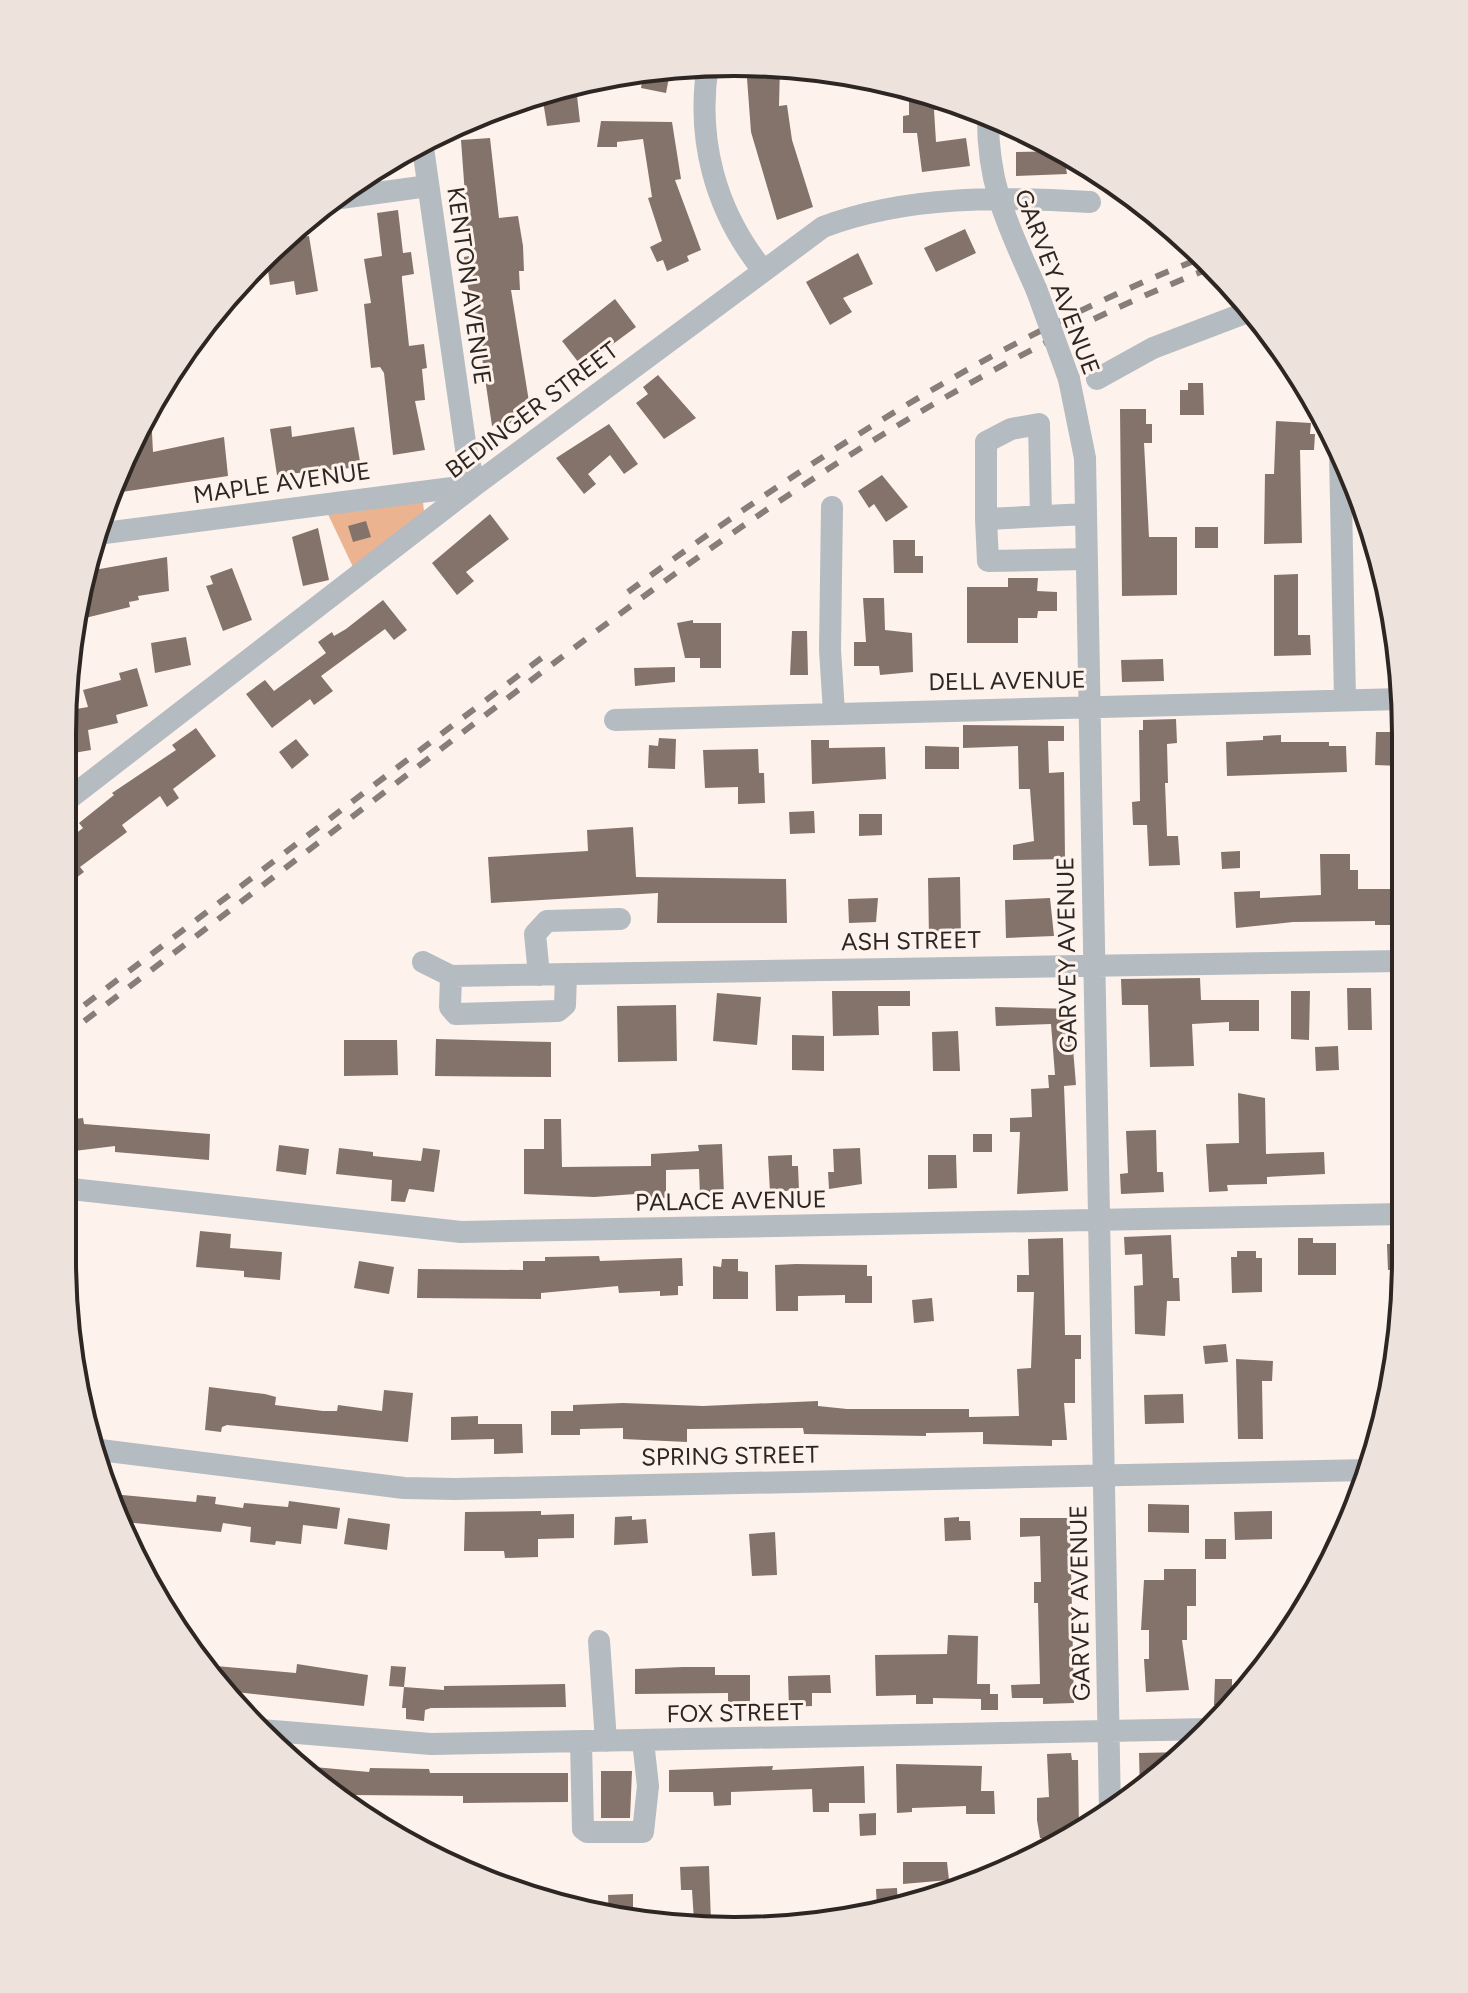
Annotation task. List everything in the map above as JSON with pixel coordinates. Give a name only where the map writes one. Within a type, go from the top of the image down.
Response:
[{"type":"street","points":[[707,77],[704,138],[714,182],[730,222],[762,269]]},
{"type":"street","name":"GARVEY AVENUE","points":[[988,127],[989,167],[996,197],[1037,291],[1069,379],[1084,449],[1110,1799]]},
{"type":"street","name":"KENTON AVENUE","points":[[424,154],[466,449],[475,485]]},
{"type":"street","points":[[355,196],[428,186]]},
{"type":"street","name":"BEDINGER STREET","points":[[76,793],[475,485],[762,269],[823,227],[862,212],[996,197],[1090,202]]},
{"type":"street","points":[[1097,379],[1153,348],[1241,315]]},
{"type":"street","points":[[1041,516],[1039,424],[1011,429],[986,442],[988,561],[1087,559]]},
{"type":"street","points":[[1341,479],[1345,700]]},
{"type":"street","name":"MAPLE AVENUE","points":[[108,533],[475,485]]},
{"type":"street","points":[[832,507],[830,650],[834,712]]},
{"type":"street","points":[[986,519],[1086,514]]},
{"type":"street","name":"DELL AVENUE","points":[[615,720],[1391,699]]},
{"type":"street","points":[[539,975],[535,934],[547,921],[620,919]]},
{"type":"street","name":"ASH STREET","points":[[423,962],[451,976],[1093,963],[1392,961]]},
{"type":"street","points":[[451,976],[450,1007],[456,1014],[558,1011],[565,1005],[566,974]]},
{"type":"street","name":"PALACE AVENUE","points":[[76,1190],[461,1232],[1392,1214]]},
{"type":"street","name":"SPRING STREET","points":[[105,1451],[417,1488],[1357,1470]]},
{"type":"street","points":[[599,1641],[606,1741]]},
{"type":"street","name":"FOX STREET","points":[[277,1731],[431,1744],[1194,1729]]},
{"type":"street","points":[[581,1742],[583,1829],[587,1832],[643,1832],[648,1786],[643,1741]]},
{"type":"shaded area","points":[[423,502],[424,512],[353,567],[326,510]]},
{"type":"building","points":[[747,76],[780,77],[779,106],[787,105],[792,140],[813,207],[777,220],[751,132]]},
{"type":"building","points":[[669,80],[666,93],[641,88],[642,83]]},
{"type":"building","points":[[577,96],[580,122],[547,126],[544,104]]},
{"type":"building","points":[[909,100],[942,110],[934,110],[936,142],[966,138],[970,166],[922,172],[917,133],[903,133],[903,116],[909,115]]},
{"type":"building","points":[[601,121],[672,122],[681,179],[675,180],[701,250],[687,256],[689,261],[667,271],[663,260],[657,262],[650,247],[662,241],[648,198],[652,197],[643,139],[617,142],[617,147],[597,147]]},
{"type":"building","points":[[490,138],[499,218],[518,216],[523,246],[524,271],[519,271],[520,290],[511,290],[530,408],[516,411],[517,422],[492,426],[478,330],[465,274],[464,257],[470,256],[462,195],[465,195],[461,140]]},
{"type":"building","points":[[1016,152],[1039,152],[1069,168],[1066,168],[1067,174],[1016,176]]},
{"type":"building","points":[[398,210],[403,253],[411,252],[414,274],[402,276],[409,346],[424,344],[427,368],[422,369],[425,400],[415,401],[425,450],[393,455],[384,373],[380,367],[371,368],[364,304],[371,303],[364,259],[382,256],[377,213]]},
{"type":"building","points":[[965,229],[976,253],[936,272],[924,248]]},
{"type":"building","points":[[309,236],[318,291],[296,295],[294,281],[270,285],[268,270],[302,237]]},
{"type":"building","points":[[858,253],[873,284],[843,298],[852,312],[830,325],[806,282]]},
{"type":"building","points":[[615,299],[636,327],[582,367],[562,341]]},
{"type":"building","points":[[658,375],[696,418],[664,439],[636,403],[648,394],[643,387]]},
{"type":"building","points":[[1188,383],[1203,383],[1204,415],[1180,415],[1180,390],[1188,390]]},
{"type":"building","points":[[1120,409],[1146,409],[1146,424],[1152,424],[1152,443],[1144,443],[1149,537],[1177,537],[1177,595],[1122,596]]},
{"type":"building","points":[[1276,421],[1311,423],[1310,434],[1315,434],[1314,450],[1300,450],[1302,543],[1264,544],[1265,474],[1274,474]]},
{"type":"building","points":[[609,424],[638,464],[624,474],[610,455],[588,474],[596,484],[584,494],[556,458]]},
{"type":"building","points":[[291,426],[292,437],[354,427],[361,467],[277,475],[270,429]]},
{"type":"building","points":[[152,428],[153,452],[224,437],[228,476],[122,492]]},
{"type":"building","points":[[882,475],[908,507],[886,522],[874,504],[869,508],[858,491]]},
{"type":"building","points":[[490,514],[509,539],[466,572],[474,581],[457,595],[432,563]]},
{"type":"building","points":[[366,521],[371,537],[353,542],[348,526]]},
{"type":"building","points":[[1195,527],[1218,527],[1218,548],[1195,548]]},
{"type":"building","points":[[318,528],[329,580],[303,586],[292,537]]},
{"type":"building","points":[[893,540],[915,540],[915,556],[923,556],[923,573],[894,573]]},
{"type":"building","points":[[167,557],[169,591],[138,596],[139,600],[129,602],[130,607],[87,618],[97,570]]},
{"type":"building","points":[[232,568],[252,620],[223,631],[206,586],[213,584],[210,576]]},
{"type":"building","points":[[1298,574],[1298,635],[1310,635],[1311,655],[1274,656],[1274,575]]},
{"type":"building","points":[[1008,578],[1038,578],[1037,591],[1057,592],[1057,611],[1038,611],[1037,618],[1018,618],[1018,643],[967,643],[967,587],[1008,587]]},
{"type":"building","points":[[863,598],[884,598],[885,630],[912,633],[913,672],[880,675],[879,666],[854,666],[854,642],[866,642]]},
{"type":"building","points":[[383,600],[407,630],[394,640],[385,629],[321,676],[333,691],[314,705],[310,699],[272,728],[246,694],[265,680],[274,691],[326,653],[318,642],[332,632],[334,636],[346,629]]},
{"type":"building","points":[[693,620],[693,623],[721,623],[721,668],[700,668],[700,658],[685,658],[677,623]]},
{"type":"building","points":[[792,631],[807,631],[808,675],[790,675]]},
{"type":"building","points":[[186,637],[191,665],[155,673],[151,643]]},
{"type":"building","points":[[1163,659],[1164,681],[1122,682],[1121,660]]},
{"type":"building","points":[[675,667],[675,682],[635,686],[634,668]]},
{"type":"building","points":[[137,668],[148,706],[116,715],[118,723],[88,730],[91,750],[76,753],[77,709],[88,707],[83,690],[121,680],[119,673]]},
{"type":"building","points":[[1176,719],[1177,743],[1167,744],[1168,783],[1165,783],[1167,836],[1178,836],[1180,865],[1149,866],[1147,825],[1133,825],[1132,802],[1140,801],[1139,730],[1143,730],[1143,720]]},
{"type":"building","points":[[963,725],[1064,726],[1064,741],[1048,741],[1049,773],[1064,772],[1065,859],[1013,860],[1013,845],[1034,841],[1030,789],[1019,789],[1018,746],[963,748]]},
{"type":"building","points":[[196,728],[216,756],[173,789],[179,798],[167,807],[160,796],[122,825],[127,832],[80,867],[84,872],[76,878],[76,833],[83,828],[79,823],[114,795],[112,793],[176,750],[172,745]]},
{"type":"building","points":[[1376,732],[1392,732],[1392,766],[1375,765]]},
{"type":"building","points":[[1281,735],[1281,742],[1329,742],[1329,746],[1346,746],[1347,772],[1227,776],[1226,742],[1263,740],[1263,736]]},
{"type":"building","points":[[659,738],[676,739],[675,769],[648,768],[649,745],[658,746]]},
{"type":"building","points":[[296,739],[309,755],[292,769],[279,752]]},
{"type":"building","points":[[811,740],[829,740],[829,748],[885,747],[886,779],[812,784]]},
{"type":"building","points":[[925,746],[959,747],[959,769],[925,769]]},
{"type":"building","points":[[758,749],[759,773],[764,773],[765,803],[738,804],[738,787],[705,788],[703,750]]},
{"type":"building","points":[[814,811],[815,833],[790,834],[789,812]]},
{"type":"building","points":[[859,814],[882,814],[882,835],[859,836]]},
{"type":"building","points":[[633,827],[636,877],[786,879],[787,923],[657,923],[658,893],[491,903],[488,857],[588,851],[587,830]]},
{"type":"building","points":[[1240,851],[1240,868],[1222,869],[1221,852]]},
{"type":"building","points":[[1320,854],[1350,854],[1350,870],[1358,870],[1358,889],[1392,889],[1392,925],[1375,925],[1375,921],[1293,922],[1236,928],[1234,892],[1260,891],[1260,898],[1321,895]]},
{"type":"building","points":[[960,877],[961,938],[929,938],[928,878]]},
{"type":"building","points":[[878,898],[876,922],[849,923],[848,899]]},
{"type":"building","points":[[1050,898],[1054,936],[1006,938],[1005,900]]},
{"type":"building","points":[[1200,978],[1201,1000],[1259,1000],[1259,1031],[1229,1031],[1229,1022],[1192,1024],[1194,1066],[1150,1067],[1148,1005],[1122,1005],[1121,979]]},
{"type":"building","points":[[1347,988],[1371,988],[1372,1030],[1348,1030]]},
{"type":"building","points":[[832,991],[910,991],[910,1006],[878,1006],[879,1035],[833,1036]]},
{"type":"building","points":[[1291,991],[1310,991],[1309,1040],[1291,1039]]},
{"type":"building","points":[[717,993],[761,997],[757,1045],[713,1041]]},
{"type":"building","points":[[676,1005],[677,1061],[618,1062],[617,1006]]},
{"type":"building","points":[[995,1007],[1074,1009],[1075,1024],[1071,1024],[1076,1085],[1064,1086],[1068,1191],[1017,1194],[1020,1132],[1010,1132],[1010,1118],[1032,1117],[1031,1089],[1049,1088],[1048,1075],[1055,1075],[1051,1024],[996,1026]]},
{"type":"building","points":[[958,1031],[960,1071],[933,1071],[932,1032]]},
{"type":"building","points":[[792,1035],[824,1036],[824,1071],[792,1070]]},
{"type":"building","points":[[436,1039],[551,1042],[551,1077],[435,1076]]},
{"type":"building","points":[[344,1040],[397,1040],[398,1075],[344,1076]]},
{"type":"building","points":[[1338,1046],[1339,1070],[1316,1071],[1315,1047]]},
{"type":"building","points":[[1238,1093],[1265,1098],[1266,1154],[1324,1152],[1325,1174],[1267,1177],[1267,1184],[1227,1185],[1228,1191],[1209,1192],[1206,1144],[1239,1143]]},
{"type":"building","points":[[83,1118],[84,1124],[210,1134],[209,1160],[115,1152],[115,1146],[76,1151],[76,1119]]},
{"type":"building","points":[[544,1119],[561,1119],[562,1167],[651,1166],[651,1154],[699,1151],[698,1145],[722,1144],[724,1195],[700,1196],[699,1169],[666,1170],[666,1198],[650,1198],[649,1193],[594,1197],[524,1194],[524,1149],[544,1149]]},
{"type":"building","points":[[1156,1130],[1157,1172],[1163,1172],[1164,1192],[1121,1194],[1120,1174],[1128,1173],[1126,1131]]},
{"type":"building","points":[[973,1134],[992,1134],[992,1152],[973,1152]]},
{"type":"building","points":[[279,1145],[309,1149],[306,1175],[276,1171]]},
{"type":"building","points":[[339,1148],[373,1152],[373,1156],[421,1161],[423,1148],[440,1150],[434,1192],[409,1189],[405,1202],[391,1201],[392,1180],[336,1174]]},
{"type":"building","points":[[860,1148],[862,1184],[829,1189],[828,1172],[834,1172],[833,1149]]},
{"type":"building","points":[[792,1155],[792,1166],[798,1166],[799,1190],[770,1192],[768,1156]]},
{"type":"building","points":[[928,1155],[956,1155],[957,1188],[928,1189]]},
{"type":"building","points":[[200,1231],[231,1234],[230,1248],[282,1252],[280,1280],[244,1277],[244,1271],[196,1267]]},
{"type":"building","points":[[1171,1235],[1173,1278],[1179,1278],[1180,1301],[1167,1301],[1165,1336],[1135,1334],[1134,1286],[1143,1285],[1142,1254],[1125,1255],[1124,1237]]},
{"type":"building","points":[[1063,1238],[1065,1335],[1081,1335],[1081,1359],[1075,1359],[1075,1403],[1064,1403],[1067,1440],[1052,1440],[1052,1446],[983,1444],[983,1432],[926,1433],[926,1436],[804,1434],[803,1428],[687,1429],[687,1442],[623,1439],[623,1428],[580,1429],[580,1435],[551,1435],[551,1411],[573,1411],[573,1405],[703,1406],[818,1401],[818,1406],[847,1409],[969,1409],[969,1417],[1019,1416],[1017,1369],[1031,1368],[1034,1292],[1017,1292],[1017,1275],[1029,1275],[1028,1239]]},
{"type":"building","points":[[1298,1238],[1313,1238],[1313,1243],[1336,1243],[1336,1275],[1298,1275]]},
{"type":"building","points":[[1387,1244],[1392,1244],[1392,1270],[1388,1270]]},
{"type":"building","points":[[1237,1251],[1256,1251],[1256,1258],[1262,1258],[1262,1292],[1232,1293],[1231,1257],[1237,1257]]},
{"type":"building","points":[[599,1256],[600,1261],[682,1258],[683,1286],[678,1286],[678,1295],[660,1296],[660,1291],[619,1293],[618,1286],[541,1293],[541,1299],[417,1298],[418,1269],[523,1270],[523,1261],[545,1261],[545,1257]]},
{"type":"building","points":[[722,1259],[738,1259],[738,1271],[748,1272],[748,1299],[713,1299],[713,1266],[721,1267]]},
{"type":"building","points":[[359,1261],[394,1267],[389,1294],[354,1288]]},
{"type":"building","points":[[775,1265],[867,1265],[867,1276],[872,1276],[872,1303],[845,1303],[845,1295],[798,1296],[798,1311],[776,1311]]},
{"type":"building","points":[[932,1298],[934,1321],[914,1323],[912,1300]]},
{"type":"building","points":[[1226,1344],[1228,1362],[1205,1364],[1203,1346]]},
{"type":"building","points":[[1236,1359],[1273,1361],[1272,1381],[1262,1381],[1263,1439],[1238,1439]]},
{"type":"building","points":[[209,1387],[265,1394],[276,1397],[275,1405],[323,1411],[337,1411],[338,1405],[382,1411],[384,1390],[413,1393],[408,1442],[227,1425],[222,1427],[221,1432],[205,1430]]},
{"type":"building","points":[[1183,1394],[1184,1423],[1145,1424],[1144,1395]]},
{"type":"building","points":[[478,1416],[478,1424],[522,1424],[523,1453],[494,1454],[494,1439],[451,1440],[451,1417]]},
{"type":"building","points":[[120,1495],[196,1502],[197,1495],[216,1497],[215,1504],[243,1508],[244,1503],[288,1507],[289,1501],[340,1508],[337,1529],[303,1525],[301,1544],[250,1542],[251,1527],[223,1523],[221,1532],[131,1523]]},
{"type":"building","points":[[1148,1504],[1189,1505],[1189,1533],[1148,1532]]},
{"type":"building","points":[[541,1511],[541,1515],[574,1514],[574,1538],[538,1539],[538,1557],[505,1558],[504,1551],[464,1551],[465,1512]]},
{"type":"building","points":[[1272,1511],[1272,1539],[1235,1540],[1234,1512]]},
{"type":"building","points":[[632,1516],[632,1520],[646,1519],[648,1543],[614,1545],[615,1517]]},
{"type":"building","points":[[959,1517],[959,1521],[970,1521],[971,1540],[945,1541],[944,1518]]},
{"type":"building","points":[[348,1518],[390,1524],[387,1550],[344,1544]]},
{"type":"building","points":[[1020,1518],[1070,1518],[1074,1703],[1043,1704],[1043,1698],[1012,1698],[1011,1685],[1040,1684],[1038,1603],[1034,1603],[1034,1582],[1041,1582],[1040,1536],[1020,1537]]},
{"type":"building","points":[[775,1532],[777,1575],[752,1576],[749,1534]]},
{"type":"building","points":[[1205,1539],[1226,1539],[1226,1559],[1205,1559]]},
{"type":"building","points":[[1164,1569],[1196,1569],[1196,1606],[1187,1606],[1187,1640],[1182,1640],[1189,1690],[1146,1692],[1144,1659],[1149,1659],[1149,1630],[1141,1630],[1144,1580],[1164,1580]]},
{"type":"building","points":[[948,1635],[978,1636],[977,1684],[990,1684],[990,1694],[998,1694],[998,1710],[981,1710],[981,1699],[933,1698],[933,1704],[916,1704],[916,1695],[876,1696],[875,1655],[947,1654]]},
{"type":"building","points":[[297,1664],[368,1675],[364,1706],[238,1692],[217,1666],[296,1673]]},
{"type":"building","points":[[391,1666],[406,1667],[404,1687],[389,1686]]},
{"type":"building","points":[[715,1667],[715,1675],[750,1675],[750,1702],[728,1702],[728,1693],[635,1694],[635,1669]]},
{"type":"building","points":[[830,1675],[831,1693],[812,1693],[812,1706],[789,1707],[788,1676]]},
{"type":"building","points":[[1215,1679],[1232,1679],[1232,1689],[1214,1705]]},
{"type":"building","points":[[565,1684],[566,1707],[431,1708],[425,1710],[424,1721],[406,1719],[406,1708],[402,1708],[404,1687],[444,1690],[444,1686]]},
{"type":"building","points":[[1170,1752],[1140,1777],[1139,1753]]},
{"type":"building","points":[[1071,1753],[1072,1760],[1078,1760],[1079,1819],[1046,1838],[1040,1838],[1037,1798],[1049,1797],[1047,1754]]},
{"type":"building","points":[[896,1764],[982,1766],[981,1791],[994,1791],[995,1814],[966,1814],[966,1806],[912,1808],[912,1812],[897,1813]]},
{"type":"building","points":[[773,1766],[772,1770],[864,1766],[865,1803],[829,1803],[829,1812],[813,1812],[812,1789],[731,1792],[731,1805],[714,1806],[713,1792],[669,1792],[669,1770]]},
{"type":"building","points":[[316,1767],[369,1772],[370,1768],[429,1769],[430,1773],[568,1773],[568,1802],[463,1803],[463,1796],[353,1795]]},
{"type":"building","points":[[601,1771],[632,1771],[630,1818],[601,1818]]},
{"type":"building","points":[[876,1813],[876,1835],[860,1836],[859,1814]]},
{"type":"building","points":[[903,1862],[947,1862],[949,1880],[903,1884]]},
{"type":"building","points":[[709,1866],[711,1916],[694,1916],[692,1890],[681,1890],[680,1867]]},
{"type":"building","points":[[897,1888],[897,1896],[877,1901],[876,1889]]},
{"type":"building","points":[[633,1894],[633,1908],[608,1904],[608,1895]]},
{"type":"railway","points":[[628,592],[765,496],[905,406],[1051,325],[1192,262]]},
{"type":"railway","points":[[76,1027],[570,651],[744,525],[923,410],[1016,358],[1113,310],[1202,272]]},
{"type":"railway","points":[[76,1011],[552,650]]}]
